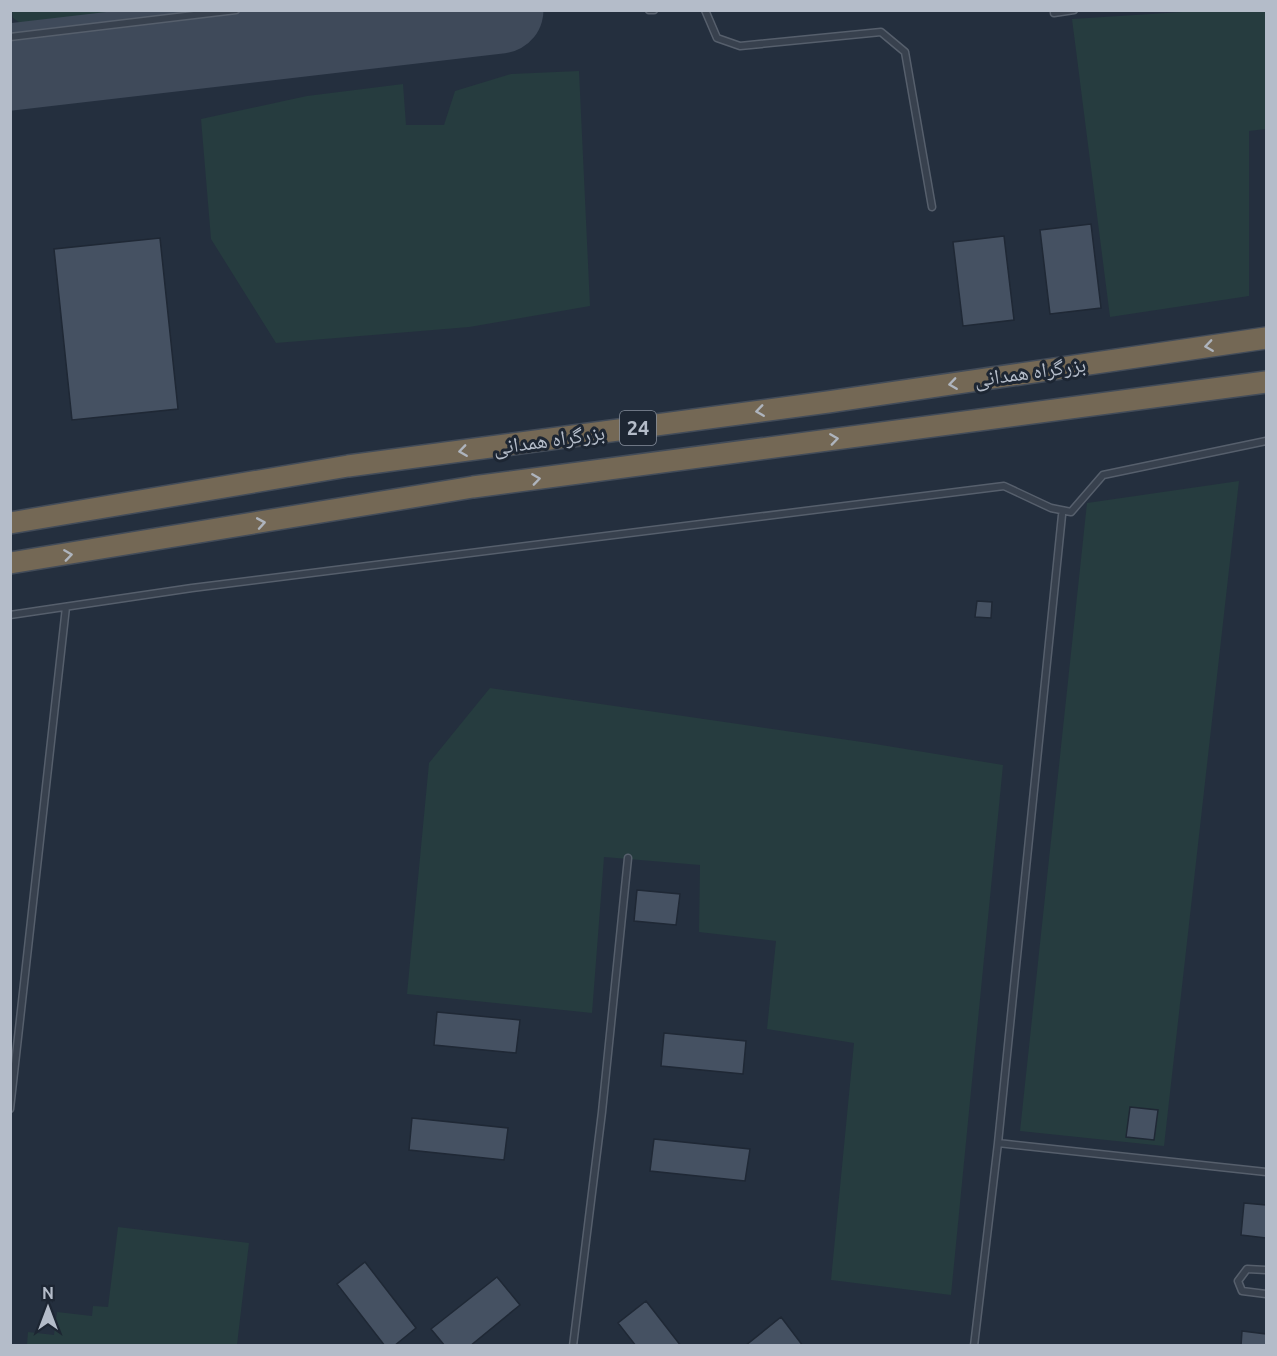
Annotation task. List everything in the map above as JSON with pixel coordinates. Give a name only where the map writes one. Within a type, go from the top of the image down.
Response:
[{"type":"highway","name":"بزرگراه همدانی","points":[[10,523],[348,466],[817,404],[1266,338]]},
{"type":"highway","name":"بزرگراه همدانی","points":[[10,563],[473,488],[1263,383]]},
{"type":"lane","points":[[158,10],[159,20]]},
{"type":"lane","points":[[10,37],[236,10]]},
{"type":"lane","points":[[649,11],[654,10]]},
{"type":"lane","points":[[705,10],[717,38],[740,46],[881,32],[905,52],[932,207]]},
{"type":"lane","points":[[1054,10],[1054,13],[1074,10]]},
{"type":"lane","points":[[10,615],[192,588],[1004,486],[1052,508],[1071,512],[1103,475],[1266,441]]},
{"type":"lane","points":[[974,1346],[998,1143],[1062,515]]},
{"type":"lane","points":[[10,1109],[66,607]]},
{"type":"lane","points":[[573,1346],[602,1112],[628,858]]},
{"type":"lane","points":[[998,1143],[1266,1172]]},
{"type":"lane","points":[[1266,1270],[1247,1269],[1238,1281],[1242,1291],[1266,1294]]},
{"type":"green space","points":[[12,11],[130,11],[120,19],[34,32],[13,18]]},
{"type":"green space","points":[[1198,11],[1266,11],[1266,129],[1249,131],[1249,296],[1110,317],[1072,19]]},
{"type":"green space","points":[[579,71],[590,306],[469,327],[276,343],[211,239],[201,119],[307,96],[403,84],[406,125],[444,125],[455,91],[511,74]]},
{"type":"green space","points":[[1239,481],[1164,1146],[1020,1131],[1087,503]]},
{"type":"green space","points":[[490,688],[869,743],[1003,765],[951,1295],[831,1280],[854,1043],[767,1029],[776,941],[699,932],[700,865],[604,857],[592,1013],[407,994],[429,763]]},
{"type":"green space","points":[[118,1227],[249,1243],[237,1345],[27,1345],[28,1332],[54,1335],[57,1312],[92,1316],[93,1306],[108,1307]]},
{"type":"building","points":[[1091,224],[1101,308],[1050,314],[1040,230]]},
{"type":"building","points":[[1004,236],[1014,320],[963,326],[953,242]]},
{"type":"building","points":[[160,238],[178,409],[72,420],[54,249]]},
{"type":"building","points":[[977,601],[992,602],[991,618],[975,617]]},
{"type":"building","points":[[637,890],[680,894],[676,925],[634,921]]},
{"type":"building","points":[[437,1012],[520,1020],[516,1053],[434,1045]]},
{"type":"building","points":[[664,1033],[746,1041],[743,1074],[661,1066]]},
{"type":"building","points":[[1130,1107],[1158,1110],[1154,1140],[1126,1137]]},
{"type":"building","points":[[412,1118],[508,1128],[504,1160],[409,1150]]},
{"type":"building","points":[[654,1139],[750,1149],[745,1181],[650,1171]]},
{"type":"building","points":[[1244,1203],[1266,1205],[1266,1238],[1241,1235]]},
{"type":"building","points":[[365,1262],[416,1328],[394,1346],[385,1346],[337,1284]]},
{"type":"building","points":[[497,1277],[520,1305],[470,1346],[445,1346],[431,1329]]},
{"type":"building","points":[[646,1301],[681,1346],[636,1346],[618,1323]]},
{"type":"building","points":[[781,1317],[803,1346],[745,1346]]},
{"type":"building","points":[[1242,1331],[1266,1334],[1266,1346],[1241,1346]]},
{"type":"runway","points":[[10,67],[500,10]]}]
